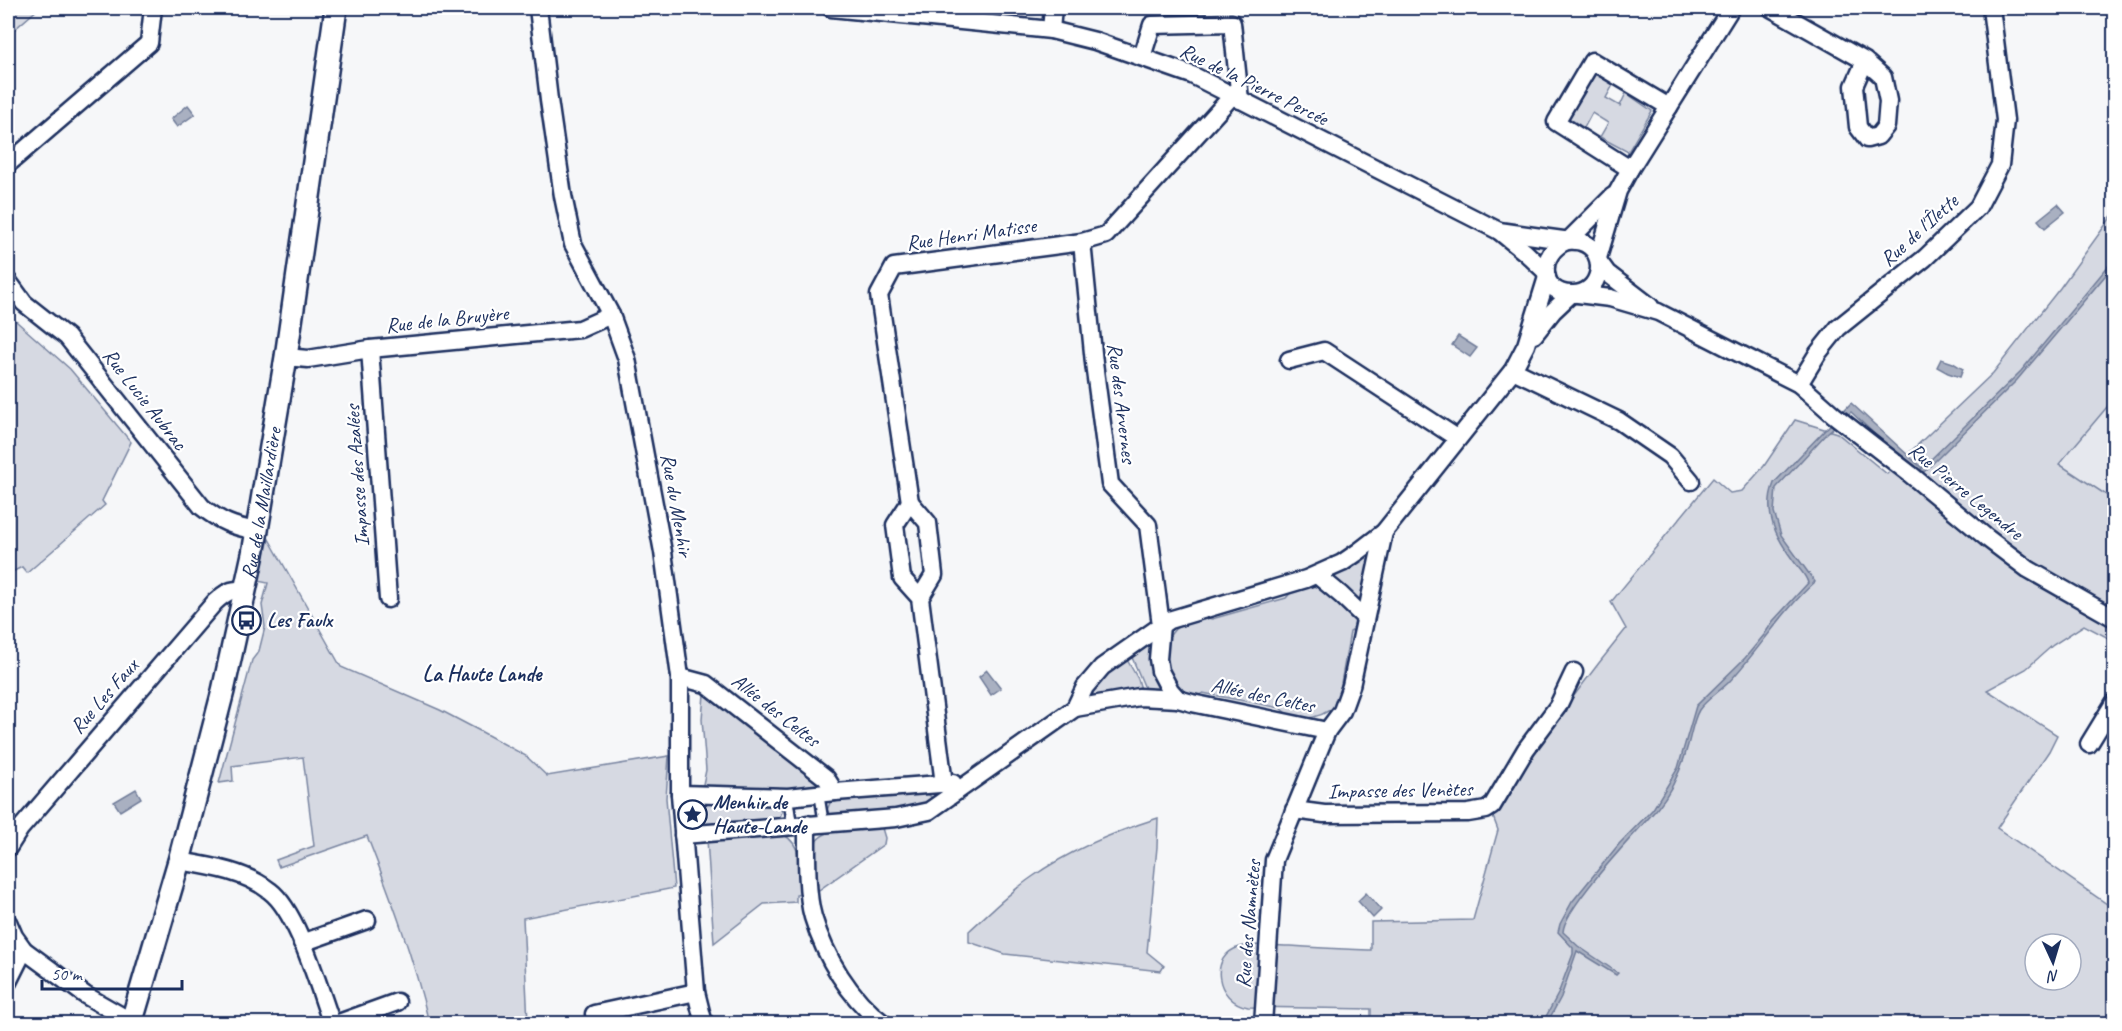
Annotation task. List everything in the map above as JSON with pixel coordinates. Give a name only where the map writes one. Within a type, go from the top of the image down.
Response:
[{"type":"street","points":[[8,164],[149,43],[153,8]]},
{"type":"street","name":"Rue de la Maillardière","points":[[132,1023],[179,861],[223,691],[245,590],[286,357],[336,8]]},
{"type":"street","name":"Rue du Menhir","points":[[538,8],[563,196],[573,244],[611,315],[629,369],[663,552],[680,677],[680,794],[696,992],[704,1023]]},
{"type":"street","name":"Rue de la Pierre Percée","points":[[831,8],[1051,30],[1095,41],[1192,75],[1499,231],[1525,252],[1547,275]]},
{"type":"street","points":[[1051,30],[1053,8]]},
{"type":"street","points":[[1574,294],[1586,291],[1597,279],[1599,260],[1618,191],[1731,8]]},
{"type":"street","points":[[1771,8],[1865,61]]},
{"type":"street","name":"Rue de l'Îlette","points":[[1799,384],[1818,353],[1838,328],[1925,258],[1978,207],[2000,165],[2005,120],[1991,8]]},
{"type":"street","points":[[1142,57],[1152,25],[1232,23],[1236,98]]},
{"type":"street","points":[[1630,169],[1556,122],[1592,61],[1669,107]]},
{"type":"street","name":"Rue Henri Matisse","points":[[920,598],[934,575],[927,523],[910,502],[879,295],[894,267],[1082,242],[1106,235],[1236,98]]},
{"type":"street","points":[[1618,191],[1591,221],[1568,241],[1552,249],[1545,264],[1547,275],[1556,289],[1574,294],[1610,298],[1658,312],[1799,384]]},
{"type":"street","name":"Rue de la Pierre Percée","points":[[1499,231],[1568,241]]},
{"type":"street","points":[[1568,241],[1583,242],[1595,251],[1599,260],[1613,277],[1658,312]]},
{"type":"street","name":"Rue des Arvernes","points":[[1082,242],[1094,363],[1110,484],[1148,525],[1161,625]]},
{"type":"street","name":"Allée des Celtes","points":[[1075,708],[1085,687],[1102,667],[1169,620],[1317,575],[1342,563],[1384,532],[1513,370],[1526,345],[1547,275]]},
{"type":"street","name":"Rue Lucie Aubrac","points":[[8,281],[24,303],[67,337],[202,507],[219,520],[234,527],[256,531]]},
{"type":"street","name":"Allée des Celtes","points":[[1526,345],[1553,311],[1574,294]]},
{"type":"street","name":"Rue de la Bruyère","points":[[286,357],[308,359],[370,349],[580,329],[611,315]]},
{"type":"street","name":"Impasse des Azalées","points":[[370,349],[388,598]]},
{"type":"street","points":[[1289,360],[1324,351],[1457,438]]},
{"type":"street","points":[[1513,370],[1619,421],[1670,456],[1691,481]]},
{"type":"street","name":"Rue Pierre Legendre","points":[[1799,384],[1964,521],[2028,568],[2115,618]]},
{"type":"street","points":[[910,502],[895,525],[902,578],[920,598],[944,784]]},
{"type":"street","name":"Allée des Celtes","points":[[683,835],[896,818],[929,812],[1075,708],[1139,698],[1178,699],[1327,731],[1342,711],[1351,686],[1384,532]]},
{"type":"street","points":[[1317,575],[1365,618]]},
{"type":"street","name":"Rue Les Faux","points":[[8,848],[20,828],[225,592],[233,589],[245,590]]},
{"type":"street","name":"Allée des Celtes","points":[[1161,625],[1158,659],[1160,671],[1170,690],[1178,699]]},
{"type":"street","name":"Impasse des Venètes","points":[[1294,810],[1335,814],[1468,813],[1486,810],[1492,806],[1526,748],[1558,706],[1574,672]]},
{"type":"street","name":"Allée des Celtes","points":[[680,677],[706,684],[826,778],[827,792]]},
{"type":"street","points":[[2089,744],[2115,703]]},
{"type":"street","name":"Rue des Namnètes","points":[[1263,1023],[1274,860],[1327,731]]},
{"type":"street","points":[[680,794],[788,797],[827,792],[972,782]]},
{"type":"street","points":[[799,825],[807,867],[812,916],[828,955],[849,988],[884,1023]]},
{"type":"street","points":[[179,861],[244,876],[270,890],[291,915],[334,1023],[397,1002]]},
{"type":"street","points":[[302,943],[367,920]]},
{"type":"street","points":[[8,922],[24,950],[86,995],[132,1023]]},
{"type":"street","points":[[8,982],[24,950]]},
{"type":"street","points":[[594,1014],[696,992]]},
{"type":"lane","points":[[824,824],[827,792]]},
{"type":"lane","points":[[788,797],[799,825]]},
{"type":"shaded area","points":[[8,8],[39,8],[8,35]]},
{"type":"shaded area","points":[[1593,72],[1614,83],[1606,98],[1620,106],[1626,93],[1652,111],[1628,152],[1600,137],[1608,123],[1592,113],[1584,128],[1567,117]]},
{"type":"shaded area","points":[[2114,213],[2114,395],[2107,407],[2059,464],[2114,500],[2114,641],[2084,625],[2053,645],[2026,669],[1987,690],[2057,735],[2049,751],[1997,828],[2114,909],[2114,1023],[1371,1023],[1371,1009],[1248,1007],[1228,996],[1220,978],[1220,968],[1223,959],[1240,947],[1266,945],[1371,950],[1371,922],[1473,920],[1498,830],[1492,814],[1556,720],[1626,629],[1611,602],[1713,478],[1730,493],[1742,491],[1764,466],[1795,420],[1837,433],[1887,474],[1993,373],[2060,288]]},
{"type":"shaded area","points":[[8,314],[70,369],[131,442],[102,501],[105,505],[27,573],[22,567],[8,574]]},
{"type":"shaded area","points":[[2114,395],[2114,500],[2059,464],[2107,407]]},
{"type":"shaded area","points":[[269,539],[341,667],[440,710],[480,731],[526,756],[547,776],[669,756],[666,798],[674,888],[523,918],[528,1023],[429,1023],[401,928],[367,836],[279,867],[276,860],[314,846],[303,757],[232,766],[233,781],[219,783],[252,660],[259,651],[265,627],[262,605],[268,583],[258,581]]},
{"type":"shaded area","points":[[1369,553],[1372,555],[1363,598],[1357,601],[1335,580],[1335,576]]},
{"type":"shaded area","points":[[1307,586],[1319,588],[1337,601],[1352,617],[1357,628],[1350,632],[1340,689],[1344,697],[1330,710],[1304,718],[1288,714],[1280,708],[1203,693],[1192,699],[1177,688],[1171,680],[1165,661],[1167,642],[1171,634],[1184,623],[1199,616],[1212,619],[1286,598],[1295,588]]},
{"type":"shaded area","points":[[1152,642],[1164,691],[1147,693],[1131,655]]},
{"type":"shaded area","points":[[1126,658],[1138,679],[1142,693],[1094,698],[1092,691],[1096,683]]},
{"type":"shaded area","points":[[704,694],[819,783],[819,788],[754,792],[702,789],[706,770],[702,719]]},
{"type":"shaded area","points":[[929,795],[933,799],[920,810],[831,816],[827,810],[830,803],[836,799]]},
{"type":"shaded area","points":[[700,801],[776,804],[782,812],[779,819],[706,826],[700,812]]},
{"type":"shaded area","points":[[1158,818],[1147,952],[1164,966],[1161,971],[1005,954],[969,942],[969,931],[1016,889],[1047,867],[1093,843]]},
{"type":"shaded area","points":[[882,828],[884,844],[816,892],[813,854],[819,838],[845,829]]},
{"type":"shaded area","points":[[784,835],[795,846],[800,861],[801,894],[796,895],[796,902],[764,904],[714,943],[707,839]]},
{"type":"water","points":[[188,105],[195,114],[177,127],[171,119]]},
{"type":"water","points":[[2058,204],[2065,212],[2045,228],[2038,220]]},
{"type":"water","points":[[2114,259],[2110,270],[2017,380],[1924,472],[1921,469],[1918,475],[1851,412],[1826,434],[1776,488],[1774,512],[1781,535],[1815,582],[1792,605],[1729,682],[1699,710],[1683,762],[1666,795],[1656,810],[1587,889],[1566,921],[1563,932],[1578,946],[1618,973],[1616,975],[1577,951],[1561,997],[1547,1023],[1542,1024],[1558,994],[1573,954],[1573,948],[1558,932],[1572,902],[1619,844],[1653,809],[1678,768],[1696,706],[1745,658],[1773,621],[1808,583],[1782,545],[1773,525],[1770,505],[1774,483],[1851,403],[1922,468],[2021,371]]},
{"type":"water","points":[[1458,336],[1477,348],[1470,357],[1452,345]]},
{"type":"water","points":[[1941,359],[1963,369],[1960,377],[1937,367]]},
{"type":"water","points":[[987,670],[1001,688],[991,695],[979,677]]},
{"type":"water","points":[[136,789],[141,798],[120,811],[114,802]]},
{"type":"water","points":[[1366,893],[1381,910],[1373,918],[1358,901]]},
{"type":"place","name":"Les Faulx","points":[[246,620]]},
{"type":"place","name":"Menhir de Haute-Lande","points":[[692,814]]},
{"type":"district","name":"La Haute Lande","points":[[482,673]]}]
